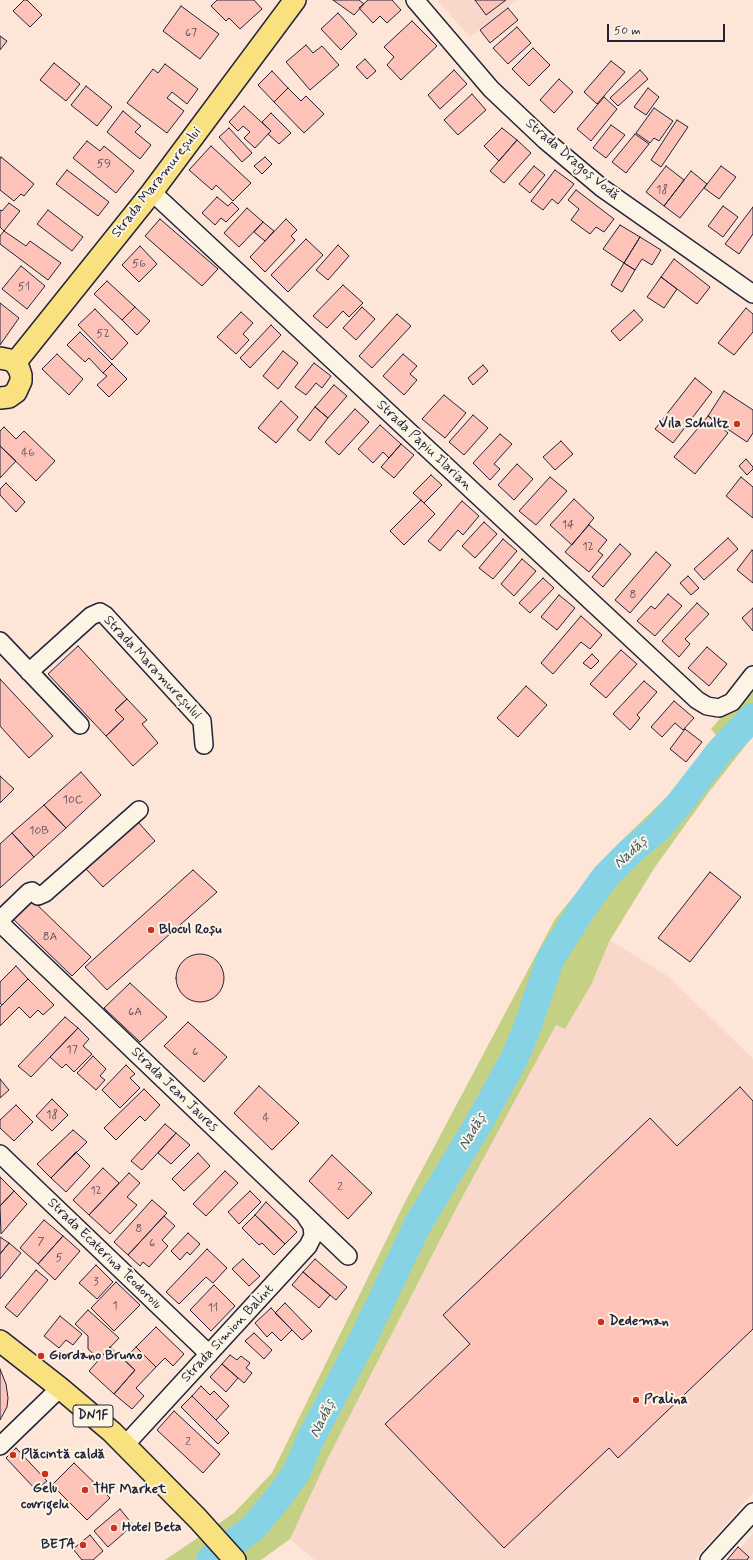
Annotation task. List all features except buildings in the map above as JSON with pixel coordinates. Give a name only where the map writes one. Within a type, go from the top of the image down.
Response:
[{"type":"main road","name":"Strada Maramureșului","points":[[0,398],[9,397],[19,388],[21,375],[19,369],[8,361],[152,192],[295,0]]},
{"type":"main road","name":"DN1F","points":[[0,1341],[108,1428],[198,1519],[235,1560]]},
{"type":"street","name":"Strada Dragoș Vodă","points":[[415,0],[491,89],[544,140],[602,188],[753,294]]},
{"type":"street","name":"Strada Papiu Ilarian","points":[[152,192],[697,700],[707,706],[719,708],[732,702],[753,675]]},
{"type":"street","name":"Strada Maramureșului","points":[[29,672],[91,616],[100,612],[105,615],[202,721],[204,745]]},
{"type":"street","points":[[0,641],[80,725]]},
{"type":"street","name":"Strada Jean Jaures","points":[[139,810],[45,893],[38,896],[32,891],[29,892],[0,921],[348,1256]]},
{"type":"street","name":"Strada Ecaterina Teodoroiu","points":[[0,1154],[209,1354]]},
{"type":"street","name":"Strada Simion Balint","points":[[125,1445],[308,1246],[314,1236],[312,1226],[306,1217]]},
{"type":"street","points":[[0,1446],[60,1388]]},
{"type":"street","points":[[709,1560],[753,1512]]},
{"type":"shaded area","points":[[437,0],[517,0],[470,37]]},
{"type":"shaded area","points":[[610,940],[669,977],[753,1059],[753,1493],[694,1560],[315,1560],[290,1539],[327,1460],[457,1207],[531,1068],[556,1025],[565,1029],[591,985]]},
{"type":"shaded area","points":[[753,1533],[753,1560],[730,1560]]},
{"type":"green space","points":[[753,681],[753,736],[709,792],[655,867],[610,940],[591,985],[565,1029],[556,1025],[457,1207],[327,1460],[290,1539],[261,1560],[165,1560],[234,1513],[272,1473],[406,1200],[555,919],[612,850],[685,779],[718,738],[711,729]]},
{"type":"waterway","name":"Nadăș","points":[[210,1560],[253,1528],[278,1498],[296,1473],[311,1438],[362,1341],[418,1224],[480,1121],[515,1057],[528,1025],[550,960],[580,912],[605,877],[631,851],[658,828],[679,804],[720,751],[753,717]]},
{"type":"place","name":"Vila Schultz","points":[[737,424]]},
{"type":"place","name":"Blocul Roșu","points":[[151,930]]},
{"type":"place","name":"Dedeman","points":[[601,1322]]},
{"type":"place","name":"Giordano Bruno","points":[[41,1356]]},
{"type":"place","name":"Pralina","points":[[636,1400]]},
{"type":"place","name":"Plăcintă caldă","points":[[13,1455]]},
{"type":"place","name":"Gelu covrigelu","points":[[45,1474]]},
{"type":"place","name":"THF Market","points":[[85,1490]]},
{"type":"place","name":"Hotel Beta","points":[[114,1528]]},
{"type":"place","name":"BETA","points":[[83,1545]]}]
